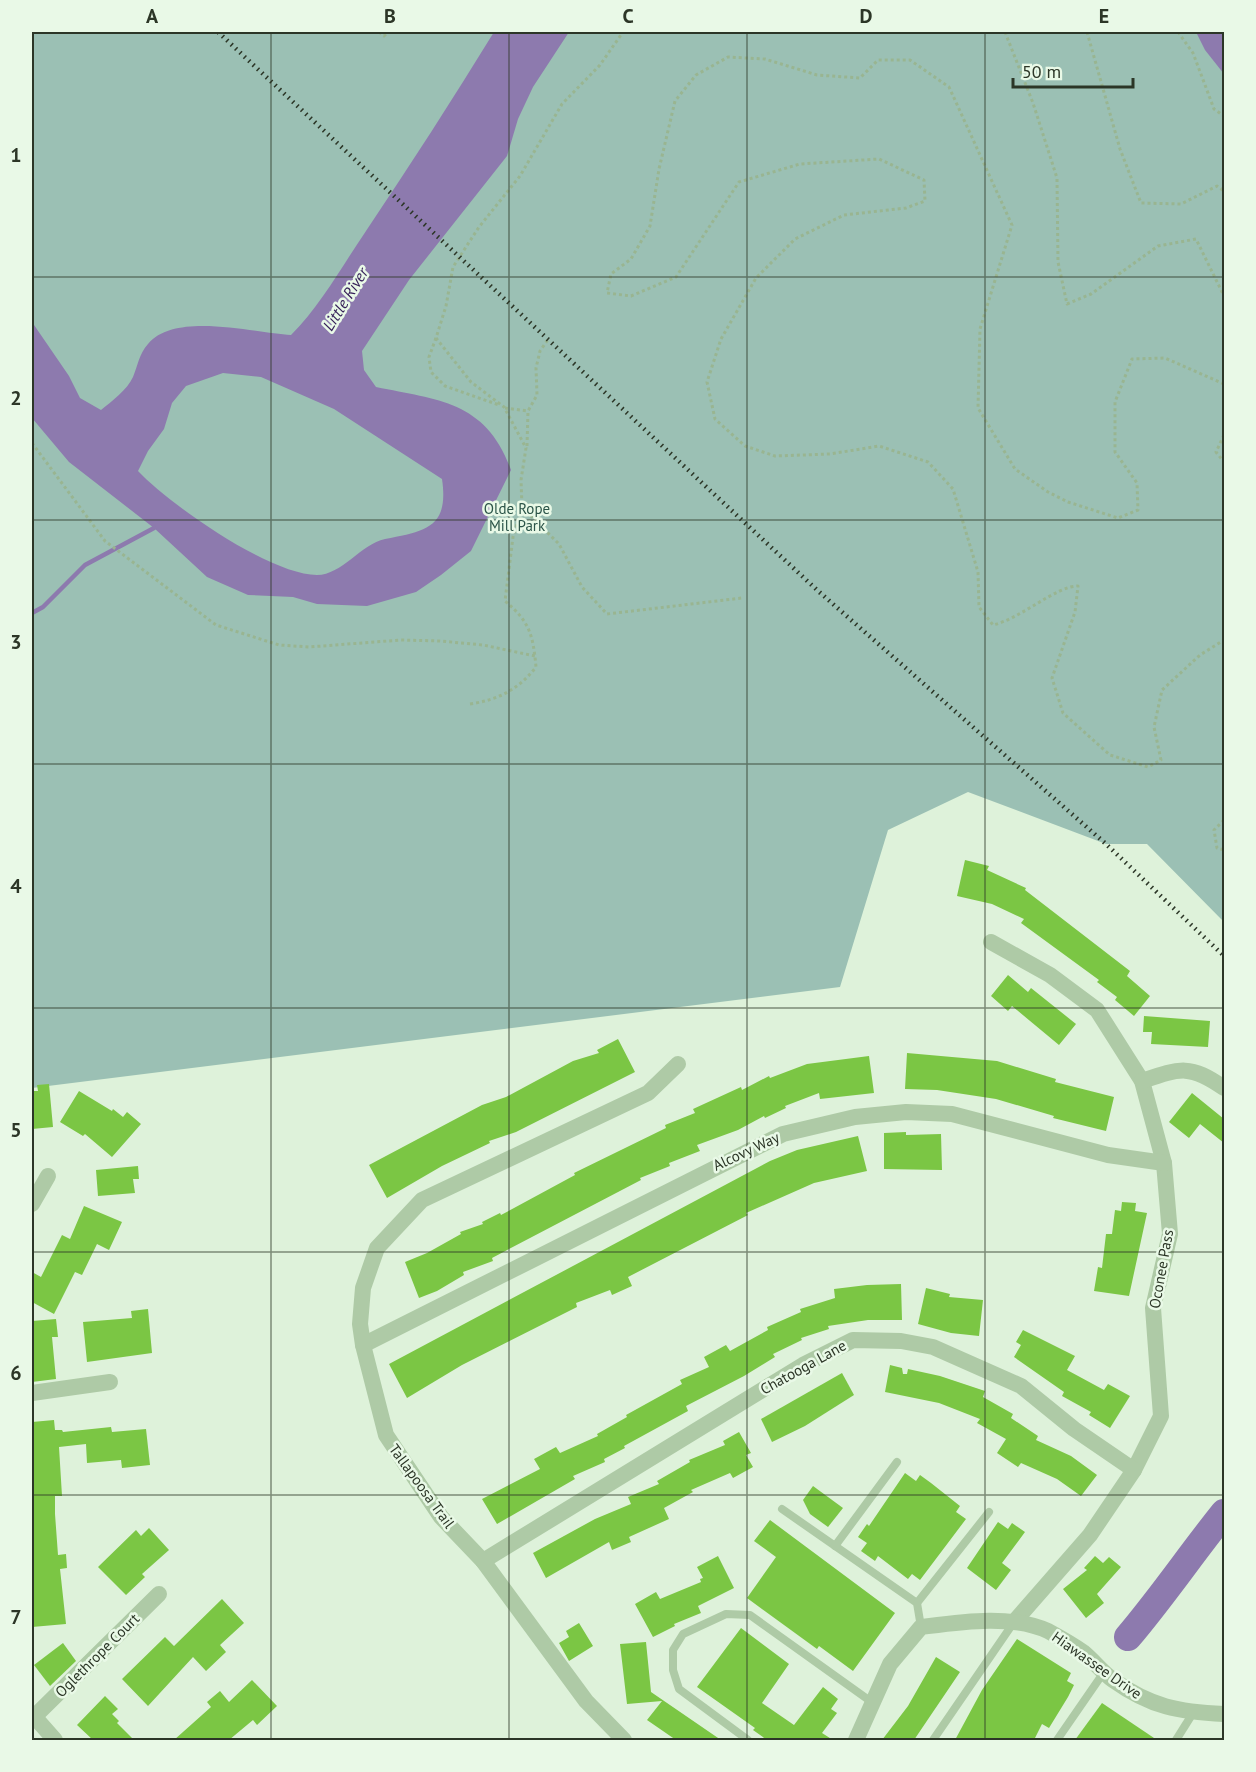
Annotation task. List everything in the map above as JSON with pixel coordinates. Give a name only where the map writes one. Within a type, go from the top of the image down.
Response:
[{"type":"street","name":"Oconee Pass","points":[[991,942],[1050,975],[1097,1010],[1142,1081],[1164,1163],[1170,1234],[1153,1308],[1161,1416],[1134,1470],[1090,1535],[1014,1622]]},
{"type":"street","name":"Tallapoosa Trail","points":[[624,1740],[586,1701],[483,1561],[441,1517],[386,1435],[363,1345],[360,1324],[363,1288],[377,1248],[422,1200],[648,1094],[678,1064]]},
{"type":"street","points":[[1142,1081],[1176,1069],[1203,1073],[1224,1088]]},
{"type":"street","name":"Alcovy Way","points":[[363,1345],[783,1134],[855,1117],[906,1112],[952,1114],[1108,1155],[1164,1163]]},
{"type":"street","points":[[32,1204],[48,1176]]},
{"type":"street","name":"Chatooga Lane","points":[[483,1561],[803,1365],[853,1340],[901,1341],[933,1347],[973,1363],[1021,1386],[1074,1429],[1134,1470]]},
{"type":"street","points":[[32,1393],[110,1382]]},
{"type":"street","name":"Oglethrope Court","points":[[33,1715],[159,1594]]},
{"type":"street","name":"Hiawassee Drive","points":[[921,1627],[1014,1622],[1046,1630],[1083,1652],[1104,1672],[1156,1705],[1193,1713],[1224,1714]]},
{"type":"street","points":[[856,1740],[890,1664],[921,1627]]},
{"type":"street","points":[[33,1715],[55,1740]]},
{"type":"lane","points":[[835,1546],[897,1462]]},
{"type":"lane","points":[[782,1509],[917,1603],[921,1627]]},
{"type":"lane","points":[[917,1603],[989,1512]]},
{"type":"lane","points":[[748,1740],[679,1689],[673,1670],[673,1650],[683,1634],[726,1614],[750,1615],[873,1702]]},
{"type":"lane","points":[[933,1740],[1014,1622]]},
{"type":"lane","points":[[1058,1740],[1104,1672]]},
{"type":"lane","points":[[1176,1740],[1193,1713]]},
{"type":"path","points":[[379,32],[384,36],[388,32]]},
{"type":"path","points":[[528,411],[504,407],[445,386],[431,372],[429,357],[446,306],[453,267],[478,226],[520,176],[562,104],[600,65],[623,32]]},
{"type":"path","points":[[1005,32],[1034,103],[1057,178],[1058,262],[1067,304],[1092,294],[1158,246],[1196,239],[1224,296]]},
{"type":"path","points":[[1087,32],[1120,149],[1141,203],[1181,204],[1217,186],[1224,191]]},
{"type":"path","points":[[1178,32],[1193,53],[1214,110],[1224,116]]},
{"type":"path","points":[[1224,384],[1165,358],[1132,359],[1115,402],[1115,452],[1137,483],[1138,510],[1118,518],[1068,502],[1015,469],[978,408],[980,329],[1012,225],[949,87],[910,60],[878,60],[860,78],[817,75],[765,59],[728,57],[696,75],[675,101],[659,169],[650,226],[632,259],[611,274],[607,292],[631,296],[676,277],[739,182],[800,164],[879,159],[924,180],[926,201],[906,208],[844,215],[795,239],[756,278],[721,339],[707,382],[715,419],[745,446],[776,456],[830,454],[879,446],[928,462],[953,489],[978,572],[979,607],[993,626],[1009,622],[1067,586],[1078,586],[1075,612],[1052,678],[1063,713],[1110,755],[1148,767],[1161,760],[1154,728],[1162,690],[1200,655],[1224,640]]},
{"type":"path","points":[[436,338],[471,382],[504,407],[526,448]]},
{"type":"path","points":[[471,704],[492,701],[525,682],[536,667],[533,637],[522,615],[505,601],[513,537],[522,507],[528,411],[537,395],[536,368],[540,351],[549,338]]},
{"type":"path","points":[[1224,435],[1216,452],[1224,462]]},
{"type":"path","points":[[32,443],[105,541],[216,625],[279,645],[309,647],[401,640],[440,640],[483,645],[535,656]]},
{"type":"path","points":[[522,507],[558,544],[582,586],[607,614],[742,598]]},
{"type":"path","points":[[1224,820],[1214,830],[1217,848],[1224,850]]},
{"type":"green space","name":"Olde Rope Mill Park","points":[[32,32],[1224,32],[1224,922],[1147,844],[1106,844],[968,792],[888,830],[840,987],[32,1088]]},
{"type":"water","name":"Little River","points":[[494,32],[569,32],[533,87],[518,119],[507,156],[409,280],[362,351],[364,370],[376,387],[440,401],[458,408],[474,417],[501,447],[511,470],[471,551],[416,592],[367,606],[317,604],[293,597],[248,595],[207,577],[154,528],[69,462],[32,418],[32,322],[69,376],[80,398],[101,410],[127,386],[145,348],[160,334],[177,328],[216,326],[291,335],[331,285]],"holes":[[[223,373],[261,377],[334,409],[442,479],[442,508],[438,517],[423,529],[376,542],[326,574],[297,572],[248,551],[222,535],[172,501],[138,471],[148,451],[164,429],[172,403],[186,386]]]},
{"type":"water","points":[[1196,32],[1224,32],[1224,74],[1205,50]]},
{"type":"building","points":[[965,860],[989,866],[987,870],[1026,888],[1025,890],[1130,971],[1127,976],[1150,996],[1134,1016],[1115,1000],[1117,997],[1097,982],[1099,980],[1021,923],[1024,919],[992,904],[957,896]]},
{"type":"building","points":[[1008,975],[1028,992],[1031,988],[1076,1024],[1059,1045],[1012,1006],[1008,1011],[991,996]]},
{"type":"building","points":[[1144,1016],[1210,1021],[1208,1047],[1151,1044],[1152,1032],[1143,1032]]},
{"type":"building","points":[[618,1039],[635,1072],[516,1132],[489,1141],[490,1143],[442,1166],[387,1198],[369,1165],[482,1105],[506,1097],[573,1061],[599,1053],[597,1050]]},
{"type":"building","points":[[907,1053],[997,1061],[1056,1079],[1055,1082],[1114,1097],[1106,1131],[1053,1118],[1054,1116],[996,1099],[937,1090],[905,1089]]},
{"type":"building","points":[[869,1056],[874,1093],[820,1099],[819,1093],[785,1106],[786,1108],[765,1118],[764,1116],[738,1130],[697,1145],[700,1151],[640,1178],[641,1180],[492,1258],[493,1261],[463,1272],[464,1275],[437,1291],[419,1298],[405,1262],[427,1253],[461,1234],[460,1232],[483,1224],[482,1222],[500,1213],[501,1215],[575,1175],[574,1173],[666,1128],[665,1125],[695,1113],[693,1109],[741,1087],[742,1090],[769,1076],[770,1078],[807,1064]]},
{"type":"building","points":[[49,1084],[53,1127],[32,1129],[32,1091],[38,1091],[37,1085]]},
{"type":"building","points":[[79,1091],[112,1111],[113,1109],[123,1117],[127,1112],[141,1124],[112,1157],[85,1134],[83,1136],[60,1122]]},
{"type":"building","points":[[1192,1093],[1224,1119],[1224,1143],[1200,1124],[1189,1138],[1169,1122]]},
{"type":"building","points":[[906,1132],[906,1135],[941,1134],[942,1170],[884,1169],[884,1133]]},
{"type":"building","points":[[858,1136],[867,1171],[814,1183],[746,1213],[748,1215],[628,1277],[632,1286],[612,1295],[610,1290],[576,1303],[577,1307],[462,1365],[407,1398],[389,1364],[770,1161],[797,1150]]},
{"type":"building","points":[[138,1166],[139,1179],[133,1179],[135,1193],[98,1196],[96,1170]]},
{"type":"building","points":[[1122,1202],[1136,1203],[1135,1211],[1147,1213],[1129,1296],[1094,1291],[1098,1267],[1102,1268],[1106,1234],[1112,1234],[1115,1210],[1121,1211]]},
{"type":"building","points":[[84,1206],[122,1222],[109,1250],[97,1244],[82,1275],[75,1272],[54,1314],[32,1302],[32,1272],[41,1277],[62,1235],[70,1239]]},
{"type":"building","points":[[901,1284],[902,1320],[868,1320],[828,1326],[829,1329],[801,1338],[802,1340],[773,1354],[775,1357],[744,1376],[686,1406],[688,1411],[624,1446],[625,1448],[604,1459],[605,1462],[573,1476],[575,1479],[497,1524],[482,1499],[540,1469],[534,1459],[556,1447],[560,1453],[598,1436],[597,1434],[627,1417],[626,1415],[682,1384],[680,1380],[709,1367],[704,1357],[726,1345],[730,1351],[768,1330],[767,1327],[801,1312],[800,1309],[835,1298],[834,1289]]},
{"type":"building","points":[[926,1288],[950,1294],[949,1297],[983,1300],[979,1336],[951,1333],[918,1324]]},
{"type":"building","points":[[148,1309],[152,1353],[87,1362],[83,1322],[132,1318],[131,1311]]},
{"type":"building","points":[[56,1319],[58,1337],[52,1337],[56,1379],[32,1382],[32,1321]]},
{"type":"building","points":[[1023,1330],[1075,1356],[1067,1370],[1104,1390],[1108,1384],[1130,1396],[1110,1428],[1089,1415],[1091,1412],[1062,1396],[1064,1392],[1014,1357],[1021,1345],[1016,1342]]},
{"type":"building","points":[[890,1365],[902,1368],[903,1374],[907,1374],[908,1369],[940,1376],[985,1391],[983,1397],[1013,1414],[1011,1418],[1038,1436],[1036,1440],[1071,1456],[1097,1475],[1081,1496],[1057,1479],[1021,1463],[1018,1467],[997,1453],[1006,1439],[977,1423],[980,1419],[939,1403],[885,1392]]},
{"type":"building","points":[[842,1373],[854,1395],[805,1426],[772,1442],[761,1419]]},
{"type":"building","points":[[54,1420],[55,1430],[63,1432],[111,1427],[112,1432],[146,1429],[150,1465],[122,1468],[121,1460],[87,1463],[86,1444],[59,1447],[62,1496],[55,1496],[55,1514],[58,1555],[66,1554],[67,1568],[60,1569],[66,1624],[32,1627],[32,1422]]},
{"type":"building","points":[[739,1432],[751,1453],[746,1455],[753,1467],[733,1478],[730,1473],[691,1490],[693,1492],[664,1508],[669,1519],[629,1537],[631,1542],[612,1550],[609,1542],[546,1578],[533,1553],[595,1519],[631,1504],[628,1497],[659,1484],[657,1481],[690,1462],[689,1460],[725,1445],[723,1441]]},
{"type":"building","points":[[905,1473],[916,1481],[920,1475],[931,1483],[960,1506],[956,1512],[966,1519],[920,1580],[912,1574],[908,1579],[878,1556],[875,1561],[861,1551],[867,1543],[858,1537],[867,1524],[869,1526]]},
{"type":"building","points":[[813,1486],[843,1508],[828,1527],[810,1514],[803,1500]]},
{"type":"building","points":[[770,1520],[895,1613],[853,1671],[819,1646],[817,1649],[747,1598],[776,1557],[754,1541]]},
{"type":"building","points":[[998,1522],[1008,1529],[1012,1523],[1025,1532],[1002,1563],[1011,1570],[996,1590],[967,1568]]},
{"type":"building","points":[[149,1528],[169,1550],[142,1574],[145,1577],[126,1595],[98,1567],[136,1530],[141,1536]]},
{"type":"building","points":[[718,1556],[734,1588],[698,1606],[701,1613],[674,1624],[675,1626],[653,1637],[635,1604],[656,1592],[660,1599],[701,1582],[700,1579],[703,1578],[697,1567]]},
{"type":"building","points":[[1095,1556],[1103,1563],[1109,1557],[1121,1567],[1097,1594],[1104,1603],[1086,1618],[1063,1589],[1087,1570],[1084,1568]]},
{"type":"building","points":[[222,1599],[244,1623],[220,1645],[226,1652],[206,1671],[193,1657],[148,1706],[122,1679],[165,1637],[174,1646]]},
{"type":"building","points":[[579,1623],[593,1646],[569,1661],[559,1643],[569,1637],[566,1631]]},
{"type":"building","points":[[741,1628],[789,1664],[762,1703],[794,1725],[823,1687],[838,1699],[831,1709],[837,1713],[822,1733],[833,1740],[767,1740],[753,1730],[755,1728],[697,1687]]},
{"type":"building","points":[[1017,1639],[1071,1673],[1067,1681],[1074,1685],[1049,1728],[1042,1724],[1034,1740],[955,1740],[982,1690]]},
{"type":"building","points":[[646,1642],[651,1692],[721,1740],[676,1740],[647,1720],[662,1701],[627,1704],[620,1644]]},
{"type":"building","points":[[63,1643],[76,1661],[50,1686],[34,1665]]},
{"type":"building","points":[[936,1657],[960,1672],[914,1740],[882,1740],[908,1706]]},
{"type":"building","points":[[252,1680],[277,1706],[257,1725],[253,1720],[229,1740],[174,1740],[211,1707],[207,1702],[220,1691],[229,1702]]},
{"type":"building","points":[[105,1696],[118,1709],[112,1714],[119,1721],[117,1723],[134,1740],[93,1740],[77,1725]]},
{"type":"building","points":[[1102,1703],[1157,1740],[1075,1740]]},
{"type":"waterway","points":[[32,613],[43,607],[85,565],[154,528]]},
{"type":"waterway","points":[[1128,1637],[1224,1513]]},
{"type":"railway","points":[[218,32],[817,590],[1106,844],[1224,956]]}]
